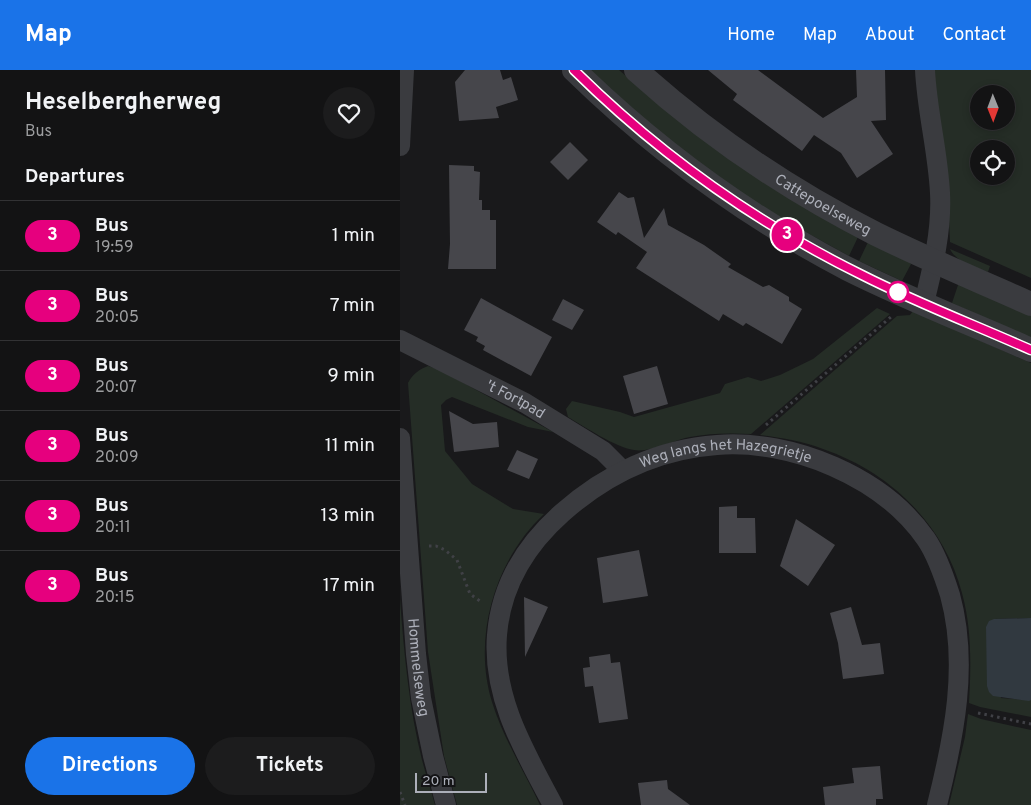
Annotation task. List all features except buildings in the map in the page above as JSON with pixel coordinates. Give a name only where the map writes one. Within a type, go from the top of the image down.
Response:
[{"type":"street","points":[[574,70],[604,99],[659,146],[758,217],[856,272],[1031,350]]},
{"type":"street","name":"Cattepoelseweg","points":[[636,70],[699,122],[787,184],[875,234],[1031,304]]},
{"type":"street","points":[[924,303],[935,261],[940,193],[925,70]]},
{"type":"street","points":[[400,146],[402,79]]},
{"type":"street","name":"'t Fortpad","points":[[400,340],[525,403],[603,451],[623,471]]},
{"type":"street","name":"Hommelseweg","points":[[400,438],[421,698],[433,756],[446,805]]},
{"type":"street","name":"Weg langs het Hazegrietje","points":[[554,805],[514,729],[502,698],[498,675],[497,634],[500,615],[519,563],[538,536],[581,497],[601,483],[652,458],[680,450],[718,444],[741,444],[786,451],[804,456],[856,477],[882,494],[905,514],[934,553],[951,597],[957,638],[958,662],[957,708],[948,762],[937,805]]},
{"type":"path","points":[[763,428],[892,316]]},
{"type":"path","points":[[436,546],[457,560],[470,594],[481,602]]},
{"type":"path","points":[[957,708],[1031,724]]},
{"type":"path","points":[[400,792],[405,805]]},
{"type":"shaded area","points":[[589,70],[619,70],[676,118],[734,161],[825,219],[858,237],[849,256],[775,215],[736,189],[667,139]]},
{"type":"shaded area","points":[[933,70],[1031,70],[1031,278],[950,242],[948,199]]},
{"type":"shaded area","points":[[868,242],[911,264],[902,281],[859,261]]},
{"type":"shaded area","points":[[950,249],[990,266],[988,272],[961,261]]},
{"type":"shaded area","points":[[961,284],[1031,316],[1031,339],[952,303],[958,285]]},
{"type":"shaded area","points":[[877,308],[890,314],[751,434],[698,436],[647,450],[634,450],[609,441],[568,417],[566,409],[572,401],[634,417],[720,393],[725,384],[748,377],[761,381],[780,375],[813,359]]},
{"type":"shaded area","points":[[913,311],[1031,363],[1031,618],[994,619],[1001,698],[1031,700],[1031,717],[969,703],[969,634],[962,593],[954,568],[942,545],[928,523],[911,504],[892,486],[847,459],[808,444],[760,435],[897,316],[910,315]]},
{"type":"shaded area","points":[[428,366],[440,370],[553,432],[528,427],[452,397],[441,405],[445,451],[472,484],[513,509],[544,514],[512,554],[501,577],[492,601],[487,626],[485,652],[486,677],[492,702],[508,741],[540,805],[457,805],[444,756],[428,652],[408,383],[416,373]]},
{"type":"shaded area","points":[[400,599],[410,700],[422,760],[435,805],[400,805]]},
{"type":"shaded area","points":[[1031,618],[1031,700],[993,696],[987,686],[986,627],[989,621],[994,619]]},
{"type":"shaded area","points":[[968,714],[981,719],[1031,730],[1031,805],[949,805],[965,737]]},
{"type":"bus line","name":"3","points":[[574,70],[604,99],[659,146],[758,217],[863,276],[1031,350]]}]
